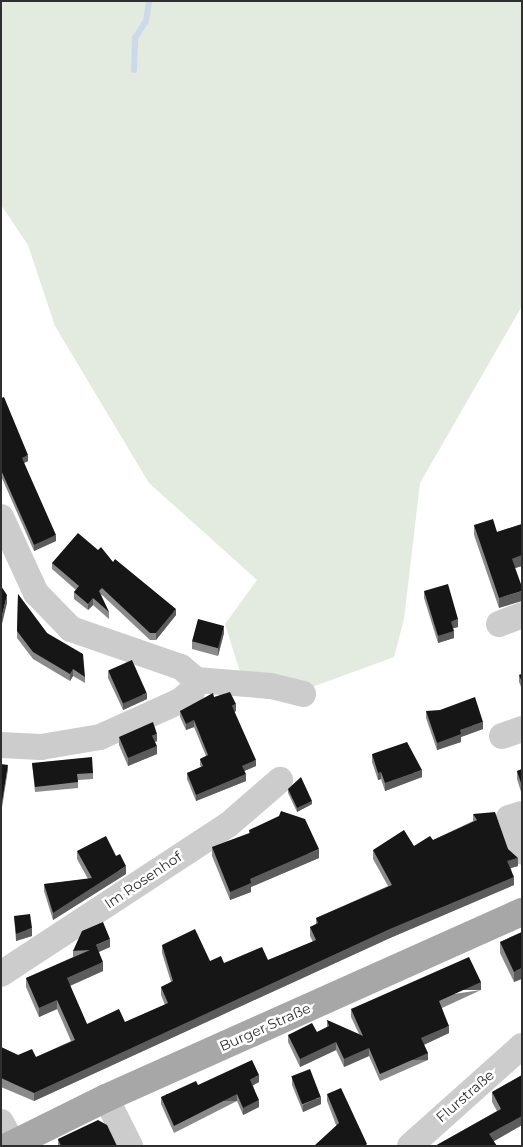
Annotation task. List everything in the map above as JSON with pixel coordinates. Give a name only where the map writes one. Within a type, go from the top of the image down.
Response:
[{"type":"main road","name":"Burger Straße","points":[[8,1137],[106,1098],[522,912]]},
{"type":"street","points":[[1,517],[36,593],[62,624],[87,637],[181,667],[196,680],[271,686],[302,694]]},
{"type":"street","points":[[1,745],[41,747],[100,737],[180,701],[192,691],[196,680]]},
{"type":"street","name":"Im Rosenhof","points":[[1,974],[228,825],[280,780]]},
{"type":"street","points":[[522,814],[509,818],[522,852]]},
{"type":"street","name":"Flurstraße","points":[[410,1146],[522,1046]]},
{"type":"street","points":[[106,1098],[130,1146]]},
{"type":"shaded area","points":[[1,1],[522,1],[522,306],[420,483],[404,619],[394,657],[304,690],[241,675],[225,624],[257,580],[149,483],[55,326],[28,245],[1,205]]},
{"type":"building","points":[[4,397],[28,455],[22,458],[56,535],[34,545],[1,470],[1,398]]},
{"type":"building","points":[[493,519],[497,532],[522,524],[522,555],[512,559],[522,591],[499,598],[474,525]]},
{"type":"building","points":[[78,533],[98,550],[101,547],[113,562],[115,559],[176,609],[156,633],[150,633],[102,588],[99,591],[109,612],[93,598],[88,604],[74,592],[79,586],[52,563]]},
{"type":"building","points":[[448,584],[458,619],[451,622],[454,631],[438,636],[424,591]]},
{"type":"building","points":[[1,586],[7,595],[1,620]]},
{"type":"building","points":[[18,594],[47,633],[83,654],[85,677],[73,669],[70,674],[33,652],[17,631]]},
{"type":"building","points":[[198,619],[224,626],[218,648],[192,641]]},
{"type":"building","points":[[132,660],[147,693],[123,703],[108,671]]},
{"type":"building","points":[[230,692],[236,704],[232,706],[256,760],[242,766],[246,774],[196,795],[187,773],[203,766],[200,759],[208,755],[194,720],[186,724],[180,711],[213,693],[214,697]]},
{"type":"building","points":[[475,697],[483,722],[460,730],[461,734],[437,743],[426,711],[440,710]]},
{"type":"building","points":[[153,722],[157,734],[152,736],[157,746],[128,758],[119,737]]},
{"type":"building","points":[[407,742],[422,770],[385,783],[381,772],[378,773],[372,754]]},
{"type":"building","points":[[92,757],[93,773],[77,774],[78,782],[35,787],[32,763]]},
{"type":"building","points":[[1,764],[8,765],[2,803],[1,803]]},
{"type":"building","points":[[522,769],[522,786],[517,771]]},
{"type":"building","points":[[301,777],[312,801],[297,808],[288,789]]},
{"type":"building","points":[[281,811],[305,819],[319,849],[250,879],[251,883],[230,892],[212,847],[250,833],[249,830],[279,816]]},
{"type":"building","points":[[495,812],[508,849],[518,858],[507,861],[514,877],[390,929],[34,1093],[1,1078],[1,1047],[18,1055],[32,1049],[36,1057],[75,1040],[57,1000],[39,1008],[26,978],[90,950],[73,951],[82,931],[103,922],[110,939],[96,945],[103,962],[67,978],[87,1024],[119,1009],[125,1022],[168,1003],[161,987],[173,981],[162,945],[195,929],[210,961],[221,956],[224,963],[262,947],[268,960],[316,940],[310,927],[318,923],[316,918],[392,885],[373,850],[404,830],[414,846],[430,836],[433,840],[477,820],[473,814]]},
{"type":"building","points":[[106,836],[116,856],[120,854],[126,866],[53,913],[44,884],[92,878],[77,851]]},
{"type":"building","points":[[30,914],[32,928],[16,934],[14,916]]},
{"type":"building","points":[[522,932],[522,968],[514,972],[500,942]]},
{"type":"building","points":[[469,957],[481,982],[439,1001],[449,1026],[421,1038],[428,1053],[380,1074],[369,1048],[344,1059],[336,1042],[300,1059],[288,1035],[312,1023],[317,1032],[329,1026],[327,1020],[363,1036],[351,1009]]},
{"type":"building","points":[[252,1060],[259,1075],[250,1080],[259,1100],[243,1108],[237,1094],[174,1126],[161,1097],[196,1081],[198,1085]]},
{"type":"building","points":[[310,1069],[321,1097],[302,1104],[291,1076]]},
{"type":"building","points":[[522,1075],[522,1116],[489,1134],[497,1146],[435,1146],[501,1109],[492,1092]]},
{"type":"building","points":[[341,1088],[367,1144],[365,1146],[314,1146],[339,1123],[327,1094]]},
{"type":"building","points":[[98,1120],[107,1125],[117,1146],[61,1146],[58,1139]]},
{"type":"waterway","points":[[134,70],[135,38],[146,21],[149,1]]}]
